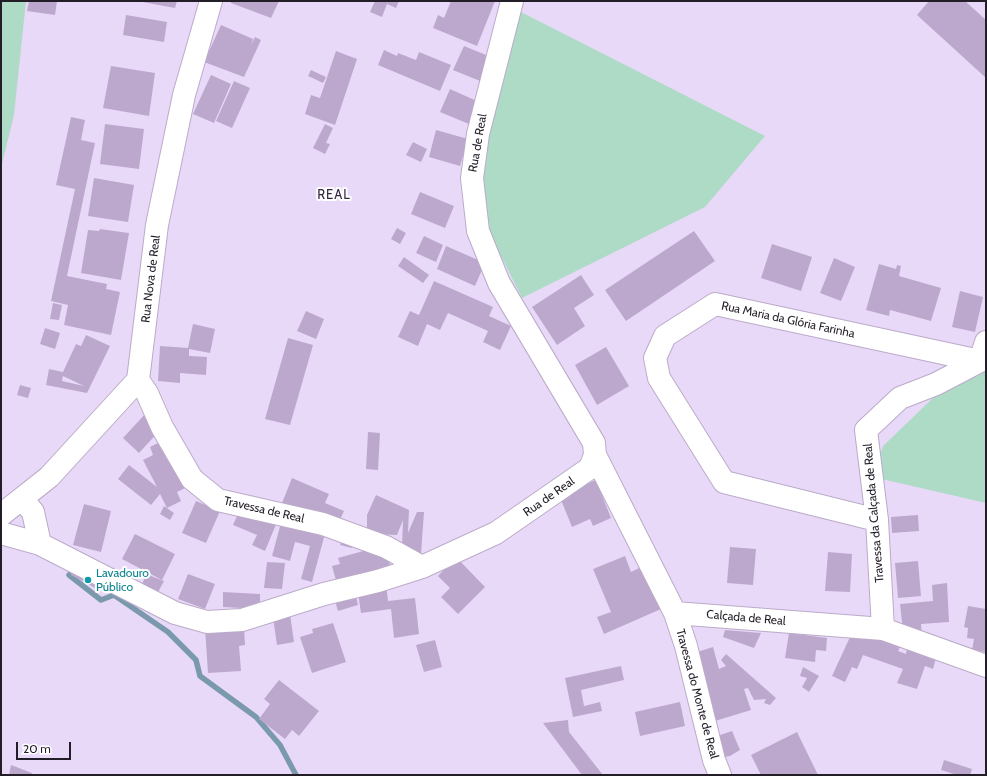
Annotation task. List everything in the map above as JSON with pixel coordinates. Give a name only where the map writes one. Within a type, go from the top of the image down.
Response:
[{"type":"street","name":"Rua Nova de Real","points":[[138,380],[157,225],[184,95],[211,1]]},
{"type":"street","name":"Rua de Real","points":[[1,533],[40,544],[174,613],[207,622],[242,620],[324,594],[378,581],[422,567],[496,533],[590,468],[595,455],[594,443],[499,283],[478,231],[472,178],[478,134],[512,1]]},
{"type":"street","name":"Rua Maria da Glória Farinha","points":[[877,520],[724,482],[659,378],[655,358],[665,336],[715,304],[983,352]]},
{"type":"street","name":"Travessa da Calçada de Real","points":[[883,629],[877,520],[866,430],[900,398],[936,384],[983,352]]},
{"type":"street","points":[[11,508],[49,478],[138,380]]},
{"type":"street","name":"Travessa de Real","points":[[138,380],[147,393],[162,427],[192,479],[218,500],[323,524],[386,547],[422,567]]},
{"type":"street","points":[[595,455],[675,613]]},
{"type":"street","points":[[11,508],[33,512],[40,544]]},
{"type":"street","name":"Calçada de Real","points":[[675,613],[883,629],[986,666]]},
{"type":"street","name":"Travessa do Monte de Real","points":[[675,613],[686,646],[714,760],[720,775]]},
{"type":"green space","points":[[1,1],[26,1],[14,115],[1,168]]},
{"type":"green space","points":[[519,11],[765,136],[705,207],[522,298],[484,222],[480,152]]},
{"type":"green space","points":[[986,347],[986,503],[873,477],[883,446]]},
{"type":"building","points":[[29,1],[57,1],[55,15],[27,11]]},
{"type":"building","points":[[137,1],[177,1],[175,8]]},
{"type":"building","points":[[231,1],[279,1],[271,18],[231,3]]},
{"type":"building","points":[[375,1],[399,1],[396,8],[387,4],[382,17],[370,12]]},
{"type":"building","points":[[451,1],[495,1],[477,46],[433,28],[438,15],[444,18]]},
{"type":"building","points":[[929,1],[965,1],[986,20],[986,78],[917,15]]},
{"type":"building","points":[[126,15],[167,22],[164,42],[123,35]]},
{"type":"building","points":[[221,25],[253,39],[251,45],[255,37],[261,40],[244,77],[204,62]]},
{"type":"building","points":[[464,46],[491,57],[480,81],[453,70]]},
{"type":"building","points":[[384,50],[397,56],[398,53],[416,60],[419,52],[451,65],[440,91],[378,65]]},
{"type":"building","points":[[336,51],[357,59],[335,125],[305,114],[311,95],[320,98]]},
{"type":"building","points":[[111,66],[155,73],[149,116],[103,108]]},
{"type":"building","points":[[311,70],[326,77],[323,83],[308,76]]},
{"type":"building","points":[[211,75],[231,84],[214,123],[193,114]]},
{"type":"building","points":[[234,81],[250,88],[232,128],[216,121]]},
{"type":"building","points":[[450,89],[479,102],[469,124],[440,112]]},
{"type":"building","points":[[71,117],[85,120],[81,140],[95,143],[67,276],[107,284],[106,289],[120,292],[111,335],[64,325],[68,305],[51,301],[75,189],[56,185]]},
{"type":"building","points":[[105,124],[144,129],[139,169],[100,164]]},
{"type":"building","points":[[325,124],[333,128],[326,143],[330,144],[325,154],[313,148]]},
{"type":"building","points":[[436,130],[468,139],[460,166],[429,157]]},
{"type":"building","points":[[413,142],[427,149],[421,162],[406,155]]},
{"type":"building","points":[[94,178],[134,185],[128,222],[88,216]]},
{"type":"building","points":[[420,192],[454,206],[445,228],[411,214]]},
{"type":"building","points":[[397,228],[406,233],[400,244],[391,239]]},
{"type":"building","points":[[100,229],[129,233],[121,280],[81,273],[88,230],[99,231]]},
{"type":"building","points":[[694,231],[715,261],[626,321],[605,290]]},
{"type":"building","points":[[424,236],[443,245],[436,262],[416,253]]},
{"type":"building","points":[[772,244],[812,257],[801,291],[761,278]]},
{"type":"building","points":[[446,246],[485,263],[475,286],[437,269]]},
{"type":"building","points":[[404,257],[429,275],[423,283],[398,266]]},
{"type":"building","points":[[834,258],[855,267],[841,301],[820,293]]},
{"type":"building","points":[[879,264],[896,269],[897,265],[901,266],[899,276],[941,288],[931,321],[890,310],[889,316],[866,310]]},
{"type":"building","points":[[581,275],[594,295],[574,308],[585,326],[557,345],[532,307]]},
{"type":"building","points":[[434,281],[493,307],[489,316],[511,326],[500,350],[483,342],[488,331],[448,313],[440,330],[427,324],[418,346],[398,337],[410,311],[419,315]]},
{"type":"building","points":[[960,291],[983,297],[975,332],[952,327]]},
{"type":"building","points":[[53,303],[62,305],[59,320],[50,319]]},
{"type":"building","points":[[306,311],[324,319],[316,339],[297,331]]},
{"type":"building","points":[[193,324],[215,329],[210,353],[189,349],[189,356],[207,357],[206,375],[180,373],[180,383],[158,381],[160,346],[188,348]]},
{"type":"building","points":[[45,328],[60,333],[55,349],[40,344]]},
{"type":"building","points":[[86,335],[110,346],[87,393],[46,385],[49,369],[63,372],[76,344],[81,346]],"holes":[[[63,376],[84,386],[62,381]]]},
{"type":"building","points":[[288,338],[313,345],[290,425],[265,419]]},
{"type":"building","points":[[606,347],[629,386],[597,405],[575,365]]},
{"type":"building","points":[[20,385],[31,388],[28,398],[17,395]]},
{"type":"building","points":[[146,413],[162,428],[139,453],[123,438]]},
{"type":"building","points":[[368,432],[380,433],[378,470],[366,469]]},
{"type":"building","points":[[164,440],[187,487],[177,492],[181,501],[167,508],[160,494],[151,505],[118,479],[129,465],[157,487],[143,460],[153,455],[150,447]]},
{"type":"building","points":[[292,478],[329,494],[325,503],[344,511],[337,526],[282,503]]},
{"type":"building","points":[[596,480],[611,518],[593,526],[590,519],[572,527],[559,495]]},
{"type":"building","points":[[376,495],[409,510],[408,533],[417,512],[424,512],[421,554],[402,546],[403,520],[397,535],[375,534],[367,530],[367,515]]},
{"type":"building","points":[[196,501],[220,511],[206,543],[182,533]]},
{"type":"building","points":[[84,504],[111,511],[101,552],[73,545]]},
{"type":"building","points":[[164,506],[174,513],[170,520],[160,514]]},
{"type":"building","points":[[241,507],[277,522],[265,551],[252,545],[257,535],[233,525]]},
{"type":"building","points":[[918,515],[919,531],[892,533],[891,517]]},
{"type":"building","points":[[282,519],[326,530],[312,582],[301,579],[310,546],[295,542],[290,561],[272,556]]},
{"type":"building","points":[[135,534],[175,554],[162,580],[122,559]]},
{"type":"building","points":[[343,537],[354,540],[352,548],[340,545]]},
{"type":"building","points":[[385,545],[391,569],[337,584],[332,566],[340,564],[338,558]]},
{"type":"building","points":[[730,547],[756,549],[753,585],[727,583]]},
{"type":"building","points":[[828,552],[852,554],[850,592],[825,591]]},
{"type":"building","points":[[625,556],[631,572],[643,566],[661,609],[604,634],[597,617],[611,612],[593,569]]},
{"type":"building","points":[[456,557],[485,587],[458,614],[441,597],[450,588],[438,576]]},
{"type":"building","points":[[918,561],[921,596],[898,598],[895,563]]},
{"type":"building","points":[[267,562],[285,563],[282,589],[264,588]]},
{"type":"building","name":"Lavadouro Público","points":[[74,569],[106,586],[99,590],[71,575]]},
{"type":"building","points":[[146,574],[164,581],[156,596],[140,590]]},
{"type":"building","points":[[188,574],[215,584],[205,609],[178,599]]},
{"type":"building","points":[[386,583],[388,601],[415,598],[419,634],[394,638],[391,609],[361,613],[357,586]]},
{"type":"building","points":[[947,583],[949,622],[921,624],[922,637],[903,631],[900,604],[933,601],[932,585]]},
{"type":"building","points":[[354,588],[358,605],[338,611],[333,594]]},
{"type":"building","points":[[223,592],[260,594],[260,609],[223,607]]},
{"type":"building","points":[[968,606],[986,609],[986,652],[972,650],[974,639],[967,638],[968,628],[964,627]]},
{"type":"building","points":[[290,614],[294,642],[277,645],[273,617]]},
{"type":"building","points":[[333,623],[346,662],[312,673],[300,637],[313,633],[312,629]]},
{"type":"building","points":[[244,626],[245,645],[239,646],[241,671],[208,673],[205,628]]},
{"type":"building","points":[[725,630],[761,633],[754,648],[723,637]]},
{"type":"building","points":[[789,633],[827,638],[826,651],[816,650],[815,662],[785,658]]},
{"type":"building","points":[[850,637],[873,639],[901,645],[898,651],[906,654],[907,648],[936,658],[933,669],[925,666],[917,689],[897,683],[903,669],[863,655],[857,669],[852,667],[845,682],[832,676]]},
{"type":"building","points":[[435,640],[442,667],[424,672],[416,645]]},
{"type":"building","points":[[713,647],[719,669],[726,666],[721,660],[726,654],[776,698],[770,705],[764,703],[766,699],[754,700],[748,688],[744,689],[751,710],[715,721],[694,653]]},
{"type":"building","points":[[621,666],[624,680],[581,690],[584,706],[600,702],[602,711],[573,717],[565,678]]},
{"type":"building","points":[[803,667],[819,676],[809,692],[802,687],[807,678],[800,676]]},
{"type":"building","points":[[279,680],[319,711],[299,736],[292,730],[285,739],[259,719],[270,704],[264,699]]},
{"type":"building","points":[[680,702],[685,726],[640,736],[635,712]]},
{"type":"building","points":[[568,720],[569,732],[603,775],[582,775],[543,723]]},
{"type":"building","points":[[732,731],[740,750],[730,756],[720,758],[717,736]]},
{"type":"building","points":[[797,732],[818,775],[761,775],[751,755]]},
{"type":"building","points":[[944,760],[972,769],[970,775],[957,775],[941,770]]},
{"type":"building","points":[[11,765],[32,773],[31,775],[9,775]]},
{"type":"waterway","points":[[69,575],[101,600],[114,595],[168,632],[196,660],[200,676],[256,717],[280,745],[296,775]]},
{"type":"place","name":"Lavadouro Público","points":[[88,580]]},
{"type":"district","name":"REAL","points":[[334,195]]}]
